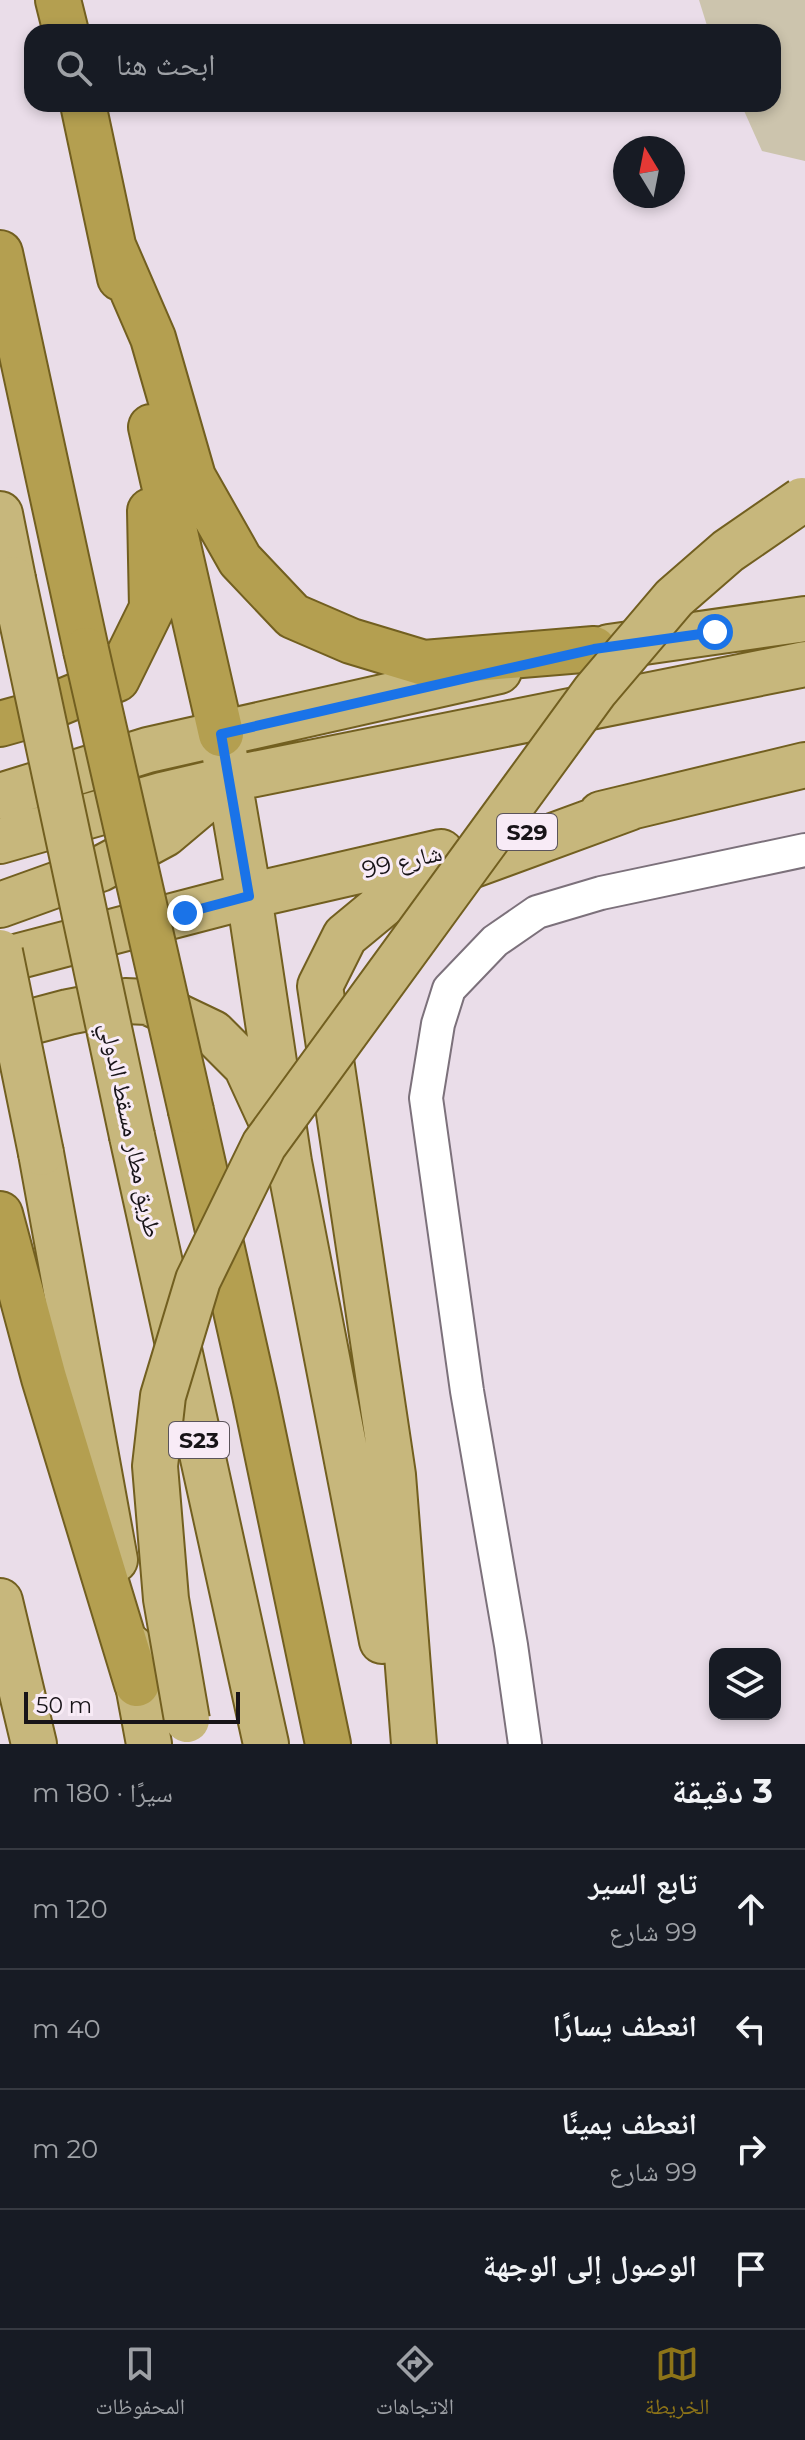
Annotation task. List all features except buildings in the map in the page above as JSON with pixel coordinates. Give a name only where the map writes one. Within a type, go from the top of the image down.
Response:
[{"type":"highway","points":[[58,0],[64,24]]},
{"type":"highway","points":[[85,112],[153,439],[221,734]]},
{"type":"highway","points":[[114,248],[153,338],[193,477],[240,560],[293,616],[351,641],[424,663],[594,649]]},
{"type":"highway","points":[[0,252],[86,650],[255,1395],[328,1744]]},
{"type":"highway","points":[[0,724],[25,717],[117,679],[152,608],[150,486],[153,439]]},
{"type":"highway","points":[[0,1214],[44,1378],[137,1684]]},
{"type":"main road","points":[[190,1732],[166,1599],[155,1466],[163,1396],[198,1280],[230,1211],[264,1145],[595,691],[674,598],[728,551],[804,499]]},
{"type":"main road","name":"طريق مطار مسقط الدولي","points":[[0,514],[132,1136],[266,1744]]},
{"type":"main road","points":[[0,796],[148,750],[594,649],[805,619]]},
{"type":"main road","points":[[0,841],[230,779],[805,664]]},
{"type":"main road","points":[[221,734],[289,1162],[401,1744]]},
{"type":"main road","name":"99 شارع","points":[[0,961],[249,896],[805,765]]},
{"type":"main road","points":[[0,905],[100,869],[165,834],[230,779]]},
{"type":"main road","points":[[414,1744],[393,1475],[320,986],[345,936],[397,893],[629,808]]},
{"type":"main road","points":[[0,952],[41,1153],[149,1744]]},
{"type":"main road","points":[[0,1030],[125,1001],[148,1002],[213,1033],[246,1066],[289,1162]]},
{"type":"main road","points":[[0,1601],[34,1744]]},
{"type":"street","points":[[525,1744],[467,1391],[426,1098],[438,1024],[449,989],[495,941],[537,912],[601,893],[805,850]]},
{"type":"shaded area","points":[[699,0],[805,0],[805,161],[762,151],[745,112],[781,112],[781,24],[706,24]]},
{"type":"route","points":[[185,913],[249,896],[221,734],[594,649],[715,632]]}]
